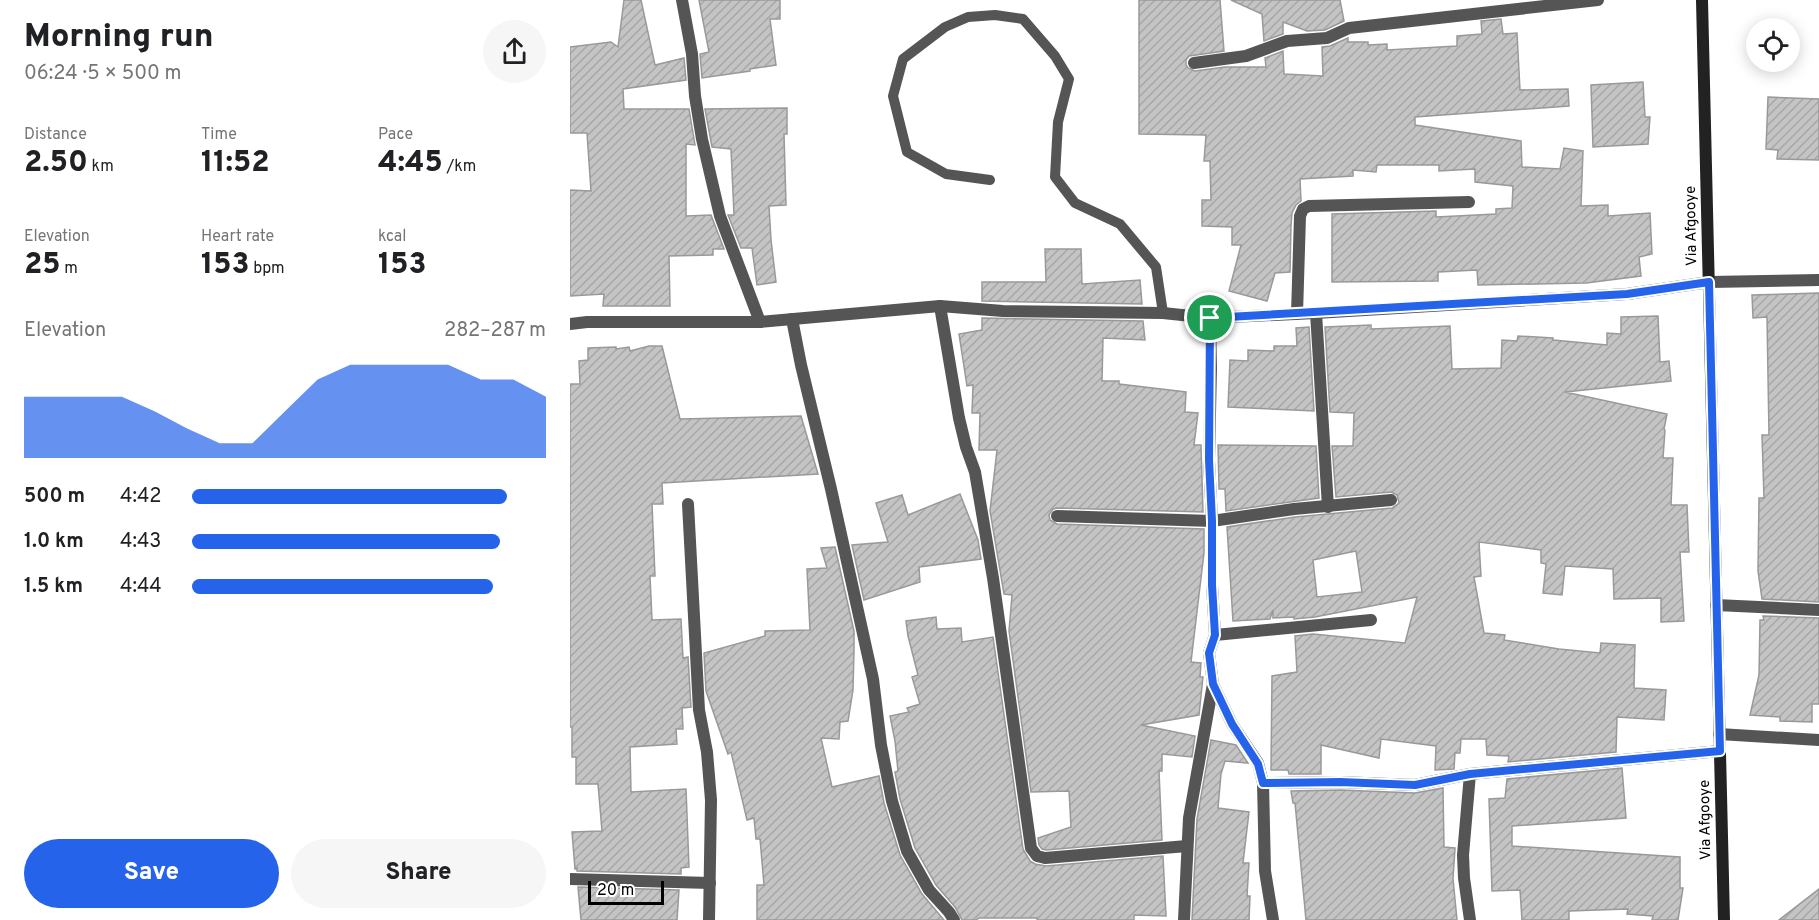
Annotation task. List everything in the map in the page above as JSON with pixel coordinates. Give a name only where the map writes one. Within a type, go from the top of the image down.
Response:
[{"type":"main road","name":"Via Afgooye","points":[[1702,0],[1724,920]]},
{"type":"street","points":[[682,0],[692,54],[695,96],[702,139],[720,216],[760,322]]},
{"type":"street","points":[[1194,63],[1246,56],[1287,41],[1327,38],[1349,28],[1598,0]]},
{"type":"street","points":[[1297,314],[1300,216],[1303,209],[1308,206],[1468,202]]},
{"type":"street","points":[[570,324],[586,322],[760,322],[940,306],[1003,311],[1162,313],[1210,318],[1627,294],[1709,282],[1819,280]]},
{"type":"street","points":[[940,306],[959,418],[975,472],[991,566],[1031,848],[1037,856],[1045,858],[1187,846]]},
{"type":"street","points":[[1316,313],[1328,507]]},
{"type":"street","points":[[1184,920],[1189,818],[1213,684],[1209,653],[1215,635],[1209,460],[1210,318]]},
{"type":"street","points":[[792,320],[873,678],[881,745],[892,801],[907,850],[929,890],[950,912],[954,920]]},
{"type":"street","points":[[1057,516],[1212,521],[1294,509],[1391,500]]},
{"type":"street","points":[[688,504],[699,710],[707,752],[711,800],[709,920]]},
{"type":"street","points":[[1716,605],[1819,610]]},
{"type":"street","points":[[1215,635],[1371,620]]},
{"type":"street","points":[[1213,684],[1232,724],[1258,764],[1263,783],[1265,871],[1273,920]]},
{"type":"street","points":[[1719,734],[1819,740]]},
{"type":"street","points":[[1263,783],[1340,782],[1415,785],[1470,774],[1720,751]]},
{"type":"street","points":[[1470,774],[1463,855],[1470,920]]},
{"type":"street","points":[[570,879],[710,883]]},
{"type":"lane","points":[[990,180],[946,174],[907,152],[893,96],[903,59],[945,27],[968,17],[995,15],[1023,19],[1055,56],[1069,79],[1058,122],[1055,177],[1075,203],[1120,224],[1156,267],[1162,313]]},
{"type":"building","points":[[624,0],[641,0],[655,65],[684,58],[686,80],[623,89],[624,109],[689,109],[695,145],[686,144],[686,216],[711,215],[724,249],[713,249],[713,255],[669,256],[670,306],[603,306],[604,294],[570,296],[570,190],[591,191],[587,133],[570,133],[570,47],[611,42],[618,47]]},
{"type":"building","points":[[699,0],[780,0],[780,19],[770,19],[776,65],[702,78],[700,54],[709,52]]},
{"type":"building","points":[[1139,0],[1220,0],[1224,51],[1189,56],[1186,65],[1195,71],[1225,67],[1266,67],[1265,58],[1283,51],[1284,74],[1323,76],[1322,47],[1348,38],[1348,42],[1368,42],[1368,45],[1387,44],[1387,50],[1457,46],[1457,36],[1482,34],[1481,21],[1501,19],[1503,34],[1517,33],[1520,90],[1568,89],[1569,106],[1415,117],[1415,125],[1521,141],[1522,167],[1560,169],[1564,148],[1583,151],[1581,206],[1608,205],[1608,216],[1650,213],[1652,254],[1639,257],[1641,276],[1586,283],[1478,285],[1477,270],[1438,272],[1438,281],[1332,282],[1332,214],[1436,211],[1436,217],[1496,214],[1496,209],[1512,208],[1513,186],[1475,182],[1475,169],[1439,171],[1439,165],[1377,165],[1376,172],[1353,170],[1353,176],[1300,179],[1301,201],[1292,213],[1290,272],[1275,273],[1267,301],[1229,291],[1241,245],[1232,245],[1232,227],[1202,226],[1202,200],[1211,200],[1210,161],[1204,161],[1206,135],[1139,134]]},
{"type":"building","points":[[1231,0],[1340,0],[1344,21],[1325,30],[1307,31],[1283,22],[1283,34],[1264,41],[1262,14]]},
{"type":"building","points":[[1643,82],[1645,117],[1650,117],[1648,144],[1593,147],[1591,85]]},
{"type":"building","points":[[1768,97],[1819,99],[1819,160],[1777,159],[1778,150],[1766,149]]},
{"type":"building","points":[[787,108],[787,134],[784,134],[786,205],[769,206],[776,282],[757,285],[752,248],[741,248],[728,215],[734,215],[731,149],[712,147],[705,109]]},
{"type":"building","points":[[1045,249],[1081,249],[1082,284],[1140,280],[1142,304],[982,301],[982,282],[1046,282]]},
{"type":"building","points":[[1819,293],[1819,602],[1762,599],[1758,571],[1759,498],[1764,498],[1762,435],[1769,435],[1767,317],[1753,318],[1752,295]]},
{"type":"building","points":[[1658,316],[1660,362],[1669,361],[1671,381],[1565,392],[1667,414],[1663,458],[1673,458],[1671,505],[1687,505],[1689,552],[1680,552],[1684,621],[1661,622],[1661,598],[1614,599],[1613,569],[1565,566],[1562,595],[1543,593],[1546,564],[1541,563],[1541,550],[1479,542],[1481,576],[1474,577],[1484,633],[1505,635],[1504,640],[1600,653],[1601,643],[1635,645],[1634,688],[1666,690],[1664,720],[1617,717],[1616,752],[1508,762],[1509,756],[1487,755],[1486,739],[1461,739],[1460,753],[1455,753],[1454,769],[1435,770],[1436,746],[1381,739],[1379,758],[1321,745],[1321,774],[1289,774],[1288,770],[1271,770],[1272,676],[1297,672],[1295,636],[1313,634],[1405,643],[1417,597],[1315,617],[1273,618],[1273,610],[1270,619],[1233,621],[1227,527],[1295,517],[1392,508],[1399,503],[1397,495],[1391,492],[1336,497],[1332,446],[1353,446],[1354,413],[1330,412],[1325,327],[1371,325],[1371,329],[1450,326],[1452,369],[1501,368],[1502,340],[1517,341],[1518,336],[1607,345],[1607,333],[1621,334],[1621,317]],"holes":[[[1356,551],[1362,592],[1317,597],[1313,560]]]},
{"type":"building","points":[[982,318],[1143,321],[1145,340],[1103,338],[1102,381],[1119,381],[1119,384],[1186,392],[1185,412],[1198,413],[1194,445],[1201,445],[1203,512],[1057,508],[1053,509],[1049,515],[1050,520],[1057,524],[1204,529],[1204,553],[1191,662],[1201,663],[1200,677],[1203,677],[1199,715],[1141,725],[1195,736],[1192,757],[1162,754],[1162,771],[1159,771],[1162,840],[1046,850],[1039,845],[1038,838],[1071,827],[1069,791],[1031,792],[1009,631],[1012,595],[1004,594],[990,511],[997,450],[979,450],[980,413],[972,413],[973,385],[967,386],[959,334],[982,330]]},
{"type":"building","points":[[1309,327],[1314,411],[1228,407],[1230,360],[1248,361],[1248,350],[1274,351],[1274,346],[1297,346],[1296,328]]},
{"type":"building","points":[[649,346],[662,346],[680,419],[801,416],[818,474],[662,483],[663,504],[652,504],[655,576],[650,576],[652,620],[681,619],[683,658],[688,657],[691,707],[682,708],[683,729],[676,729],[677,744],[630,747],[631,792],[686,789],[689,867],[681,868],[681,874],[577,871],[572,832],[602,831],[598,784],[576,784],[576,757],[572,757],[572,727],[570,727],[570,384],[580,384],[579,361],[588,360],[588,348],[629,347],[630,351]]},
{"type":"building","points":[[1218,445],[1316,446],[1319,498],[1226,511],[1225,489],[1219,489]]},
{"type":"building","points":[[960,494],[978,540],[981,559],[919,567],[920,582],[864,600],[852,545],[888,542],[876,503],[902,495],[908,515]]},
{"type":"building","points":[[835,547],[854,631],[854,650],[853,690],[848,721],[840,722],[839,739],[821,738],[832,787],[879,776],[884,803],[900,855],[922,894],[944,920],[757,920],[757,885],[764,885],[760,839],[756,839],[754,818],[747,820],[731,752],[728,754],[706,691],[704,653],[765,636],[765,631],[810,630],[807,569],[827,568],[821,548]]},
{"type":"building","points":[[1763,616],[1819,618],[1819,704],[1812,704],[1812,722],[1780,721],[1780,717],[1750,715],[1759,675],[1760,620],[1764,620]]},
{"type":"building","points":[[936,617],[937,629],[961,628],[962,642],[993,637],[1023,849],[1030,861],[1046,866],[1163,856],[1166,916],[1134,915],[1134,920],[979,918],[962,920],[955,907],[936,885],[915,848],[900,799],[895,772],[898,771],[895,741],[890,716],[909,712],[907,708],[920,704],[912,677],[918,675],[906,621]]},
{"type":"building","points":[[1211,740],[1236,745],[1248,763],[1225,761],[1221,774],[1218,808],[1249,812],[1243,863],[1249,863],[1247,896],[1250,896],[1249,920],[1192,920],[1197,819]]},
{"type":"building","points":[[1622,768],[1626,818],[1512,826],[1512,846],[1680,857],[1680,888],[1683,888],[1678,920],[1652,920],[1653,916],[1627,914],[1628,909],[1569,911],[1569,920],[1522,920],[1520,890],[1492,891],[1489,799],[1505,798],[1507,779]]},
{"type":"building","points":[[1443,788],[1444,847],[1455,848],[1453,879],[1457,920],[1306,920],[1295,803],[1293,803],[1291,791],[1415,793]]},
{"type":"building","points":[[578,887],[679,890],[677,920],[581,920]]},
{"type":"building","points":[[1819,889],[1819,920],[1779,920]]},
{"type":"route","points":[[1709,282],[1720,751],[1470,774],[1415,785],[1340,782],[1263,783],[1258,764],[1246,742],[1232,724],[1213,684],[1209,653],[1215,635],[1209,460],[1210,318],[1627,294],[1709,282]]}]
